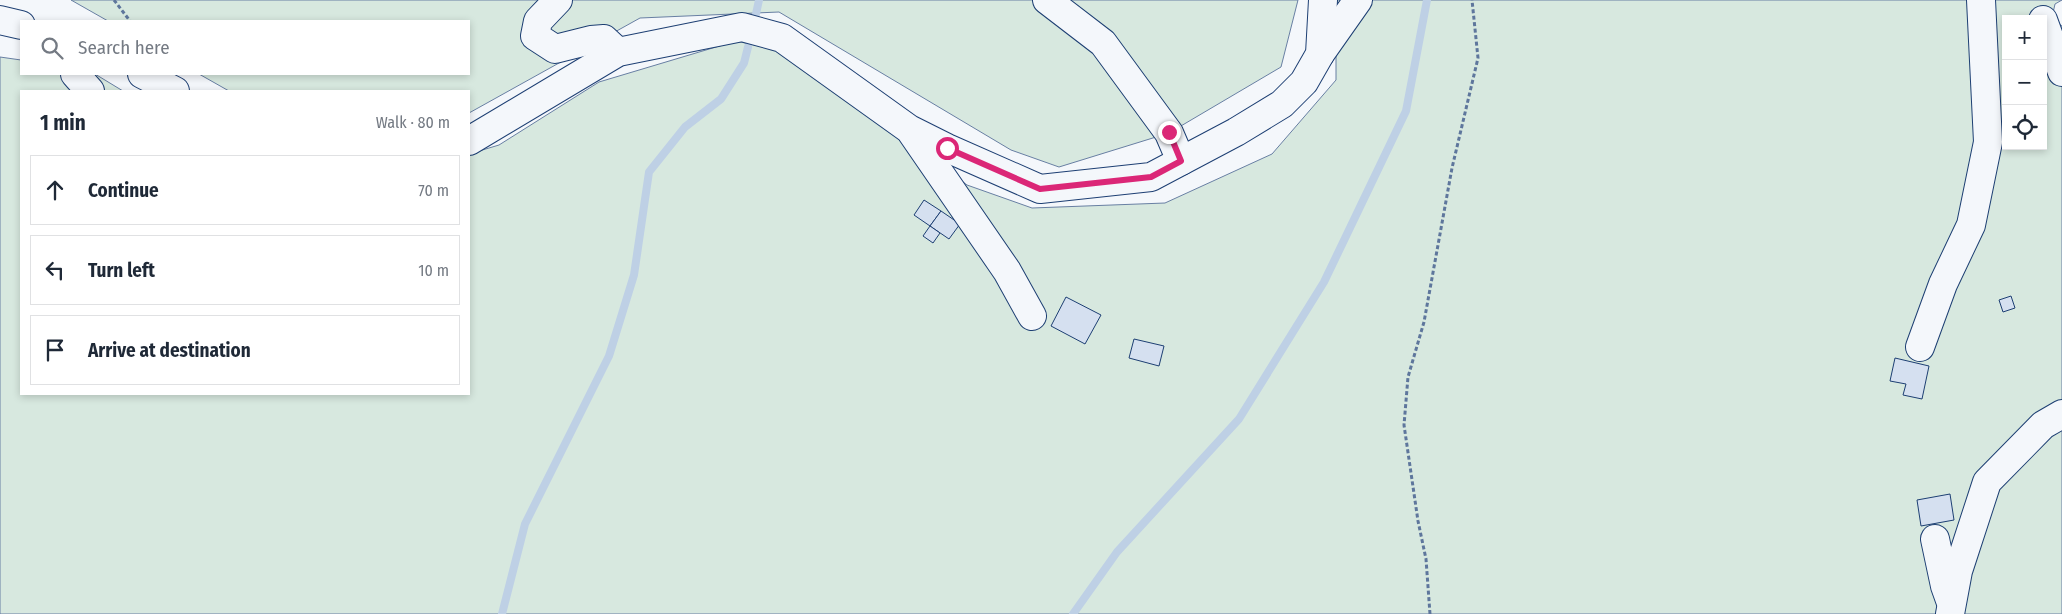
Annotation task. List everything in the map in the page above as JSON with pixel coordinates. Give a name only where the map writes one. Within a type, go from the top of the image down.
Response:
[{"type":"street","points":[[558,0],[538,21],[535,36],[554,49],[590,40],[604,39],[618,52]]},
{"type":"street","points":[[1047,0],[1103,43],[1169,132],[1181,161]]},
{"type":"street","points":[[1320,54],[1323,0]]},
{"type":"street","points":[[470,140],[618,52],[742,27],[782,38],[910,129],[947,148],[1040,189],[1151,177],[1236,132],[1282,104],[1304,82],[1320,54],[1358,0]]},
{"type":"street","points":[[1920,347],[1943,284],[1971,225],[1988,142],[1981,0]]},
{"type":"street","points":[[2031,0],[2040,15]]},
{"type":"street","points":[[0,20],[20,24]]},
{"type":"street","points":[[2047,30],[2062,72]]},
{"type":"street","points":[[76,75],[89,90]]},
{"type":"street","points":[[144,75],[173,90]]},
{"type":"street","points":[[910,129],[1007,271],[1032,316]]},
{"type":"street","points":[[1951,609],[1958,571],[1987,482],[2043,425],[2062,414]]},
{"type":"street","points":[[1935,539],[1951,609]]},
{"type":"path","points":[[114,0],[129,20]]},
{"type":"path","points":[[1430,614],[1426,559],[1418,521],[1404,425],[1408,377],[1424,322],[1452,168],[1478,58],[1472,0]]},
{"type":"shaded area","points":[[71,0],[1298,0],[1281,67],[1169,133],[1059,167],[1011,150],[779,12],[640,18],[470,112],[470,90],[227,90],[201,75],[470,75],[470,20],[106,20]]},
{"type":"shaded area","points":[[1336,0],[2062,0],[2055,4],[2053,13],[2058,23],[2062,26],[2062,614],[0,614],[0,57],[20,60],[20,75],[97,75],[121,90],[20,90],[20,395],[470,395],[470,154],[499,145],[599,82],[736,41],[773,49],[928,155],[967,185],[1032,208],[1165,203],[1272,154],[1336,80]]},
{"type":"building","points":[[924,200],[941,211],[930,226],[914,215]]},
{"type":"building","points":[[941,211],[960,224],[949,239],[930,226]]},
{"type":"building","points":[[930,226],[940,233],[933,243],[923,236]]},
{"type":"building","points":[[2011,296],[2015,308],[2003,312],[1999,300]]},
{"type":"building","points":[[1066,297],[1101,315],[1085,344],[1051,326]]},
{"type":"building","points":[[1134,339],[1164,346],[1159,366],[1129,358]]},
{"type":"building","points":[[1895,358],[1929,366],[1922,399],[1903,395],[1906,384],[1890,381]]},
{"type":"building","points":[[1950,494],[1954,520],[1921,526],[1917,500]]},
{"type":"waterway","points":[[756,14],[759,0]]},
{"type":"waterway","points":[[1073,614],[1117,552],[1239,419],[1324,282],[1406,111],[1427,0]]},
{"type":"waterway","points":[[502,614],[525,524],[609,356],[634,275],[649,172],[685,127],[721,99],[744,63],[748,47]]},
{"type":"route","points":[[947,148],[1040,189],[1151,177],[1181,161],[1169,132]]}]
